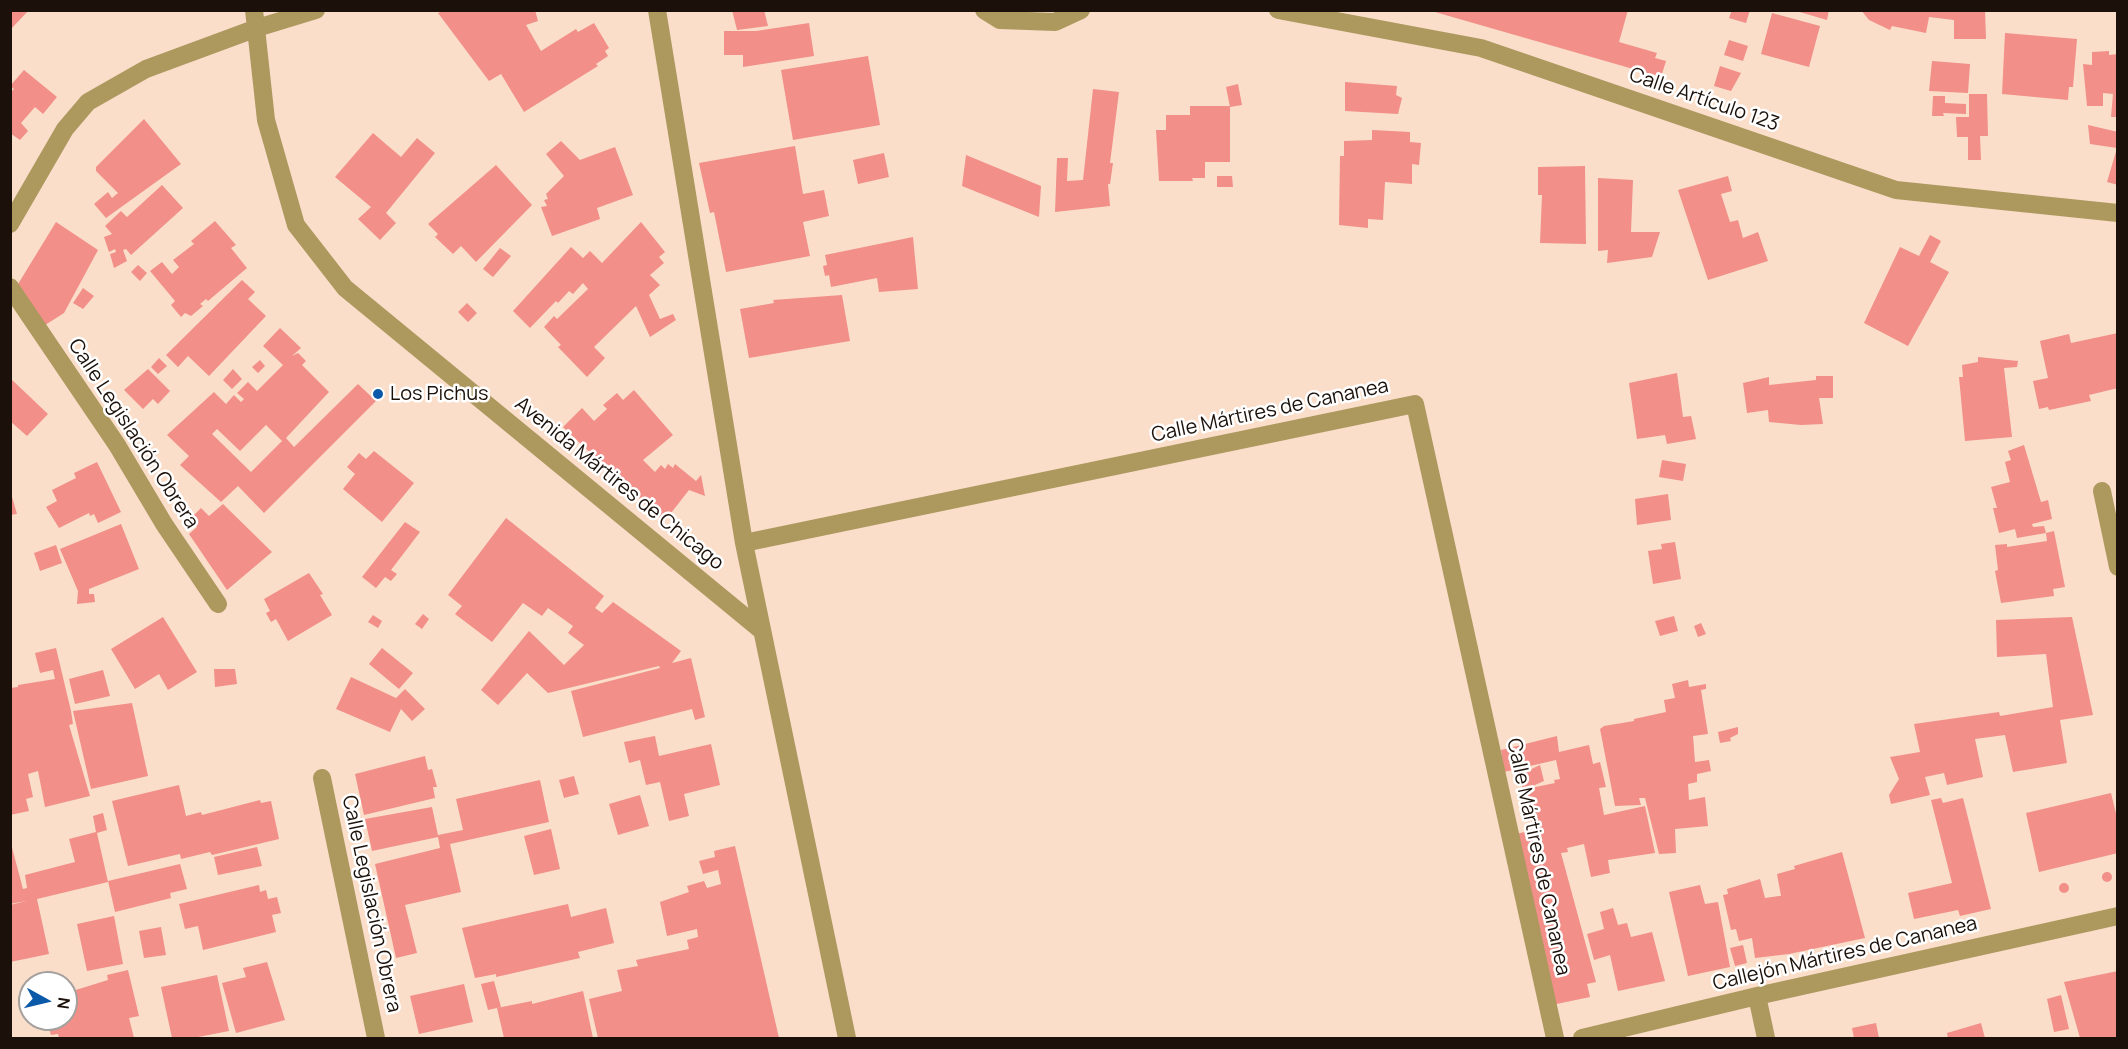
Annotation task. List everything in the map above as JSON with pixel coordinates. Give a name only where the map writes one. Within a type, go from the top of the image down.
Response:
[{"type":"street","points":[[10,224],[65,129],[88,102],[146,69],[255,19],[316,10]]},
{"type":"street","name":"Avenida Mártires de Chicago","points":[[657,10],[744,543],[847,1038]]},
{"type":"street","points":[[984,10],[1000,20],[1055,22],[1081,10]]},
{"type":"street","name":"Calle Artículo 123","points":[[1278,10],[1481,48],[1896,190],[2118,213]]},
{"type":"street","name":"Avenida Mártires de Chicago","points":[[255,19],[266,120],[296,225],[345,288],[761,630]]},
{"type":"street","name":"Calle Legislación Obrera","points":[[10,287],[117,445],[164,524],[218,604]]},
{"type":"street","name":"Calle Mártires de Cananea","points":[[744,543],[1416,404],[1555,1038]]},
{"type":"street","points":[[2102,491],[2118,567]]},
{"type":"street","name":"Calle Legislación Obrera","points":[[322,778],[376,1038]]},
{"type":"street","name":"Callejón Mártires de Cananea","points":[[1582,1038],[1757,996],[2118,916]]},
{"type":"street","points":[[1757,996],[1766,1038]]},
{"type":"building","points":[[10,10],[29,10],[10,30]]},
{"type":"building","points":[[445,10],[535,10],[538,21],[526,25],[541,51],[576,29],[578,32],[594,23],[609,48],[605,51],[608,56],[596,64],[598,66],[524,112],[501,74],[489,81],[438,13]]},
{"type":"building","points":[[732,10],[764,10],[768,26],[737,30]]},
{"type":"building","points":[[1428,10],[1628,10],[1619,42],[1657,53],[1655,58],[1666,61],[1661,77]]},
{"type":"building","points":[[1732,10],[1750,10],[1746,23],[1729,18]]},
{"type":"building","points":[[1793,10],[1829,10],[1827,20]]},
{"type":"building","points":[[1861,10],[1985,10],[1986,39],[1954,39],[1954,20],[1929,17],[1926,33],[1892,26],[1890,30],[1869,20]]},
{"type":"building","points":[[1772,13],[1820,26],[1809,67],[1761,54]]},
{"type":"building","points":[[809,23],[814,56],[743,67],[743,55],[724,55],[724,31],[756,31]]},
{"type":"building","points":[[2005,33],[2077,39],[2073,87],[2069,87],[2068,100],[2002,94]]},
{"type":"building","points":[[1729,40],[1748,46],[1743,61],[1724,55]]},
{"type":"building","points":[[2109,51],[2109,55],[2118,54],[2118,117],[2111,117],[2113,94],[2103,93],[2103,106],[2087,106],[2083,64],[2092,65],[2092,52]]},
{"type":"building","points":[[868,56],[880,125],[793,140],[781,70]]},
{"type":"building","points":[[1932,61],[1970,64],[1968,93],[1929,91]]},
{"type":"building","points":[[1720,66],[1741,73],[1731,91],[1714,86]]},
{"type":"building","points":[[24,70],[57,97],[43,114],[35,107],[21,123],[28,131],[20,140],[10,133],[10,93],[14,89],[10,86]]},
{"type":"building","points":[[1345,82],[1397,86],[1396,95],[1402,98],[1398,114],[1345,111]]},
{"type":"building","points":[[1238,84],[1242,105],[1230,107],[1226,87]]},
{"type":"building","points":[[1093,89],[1119,92],[1110,163],[1113,163],[1110,184],[1108,184],[1110,206],[1055,212],[1057,158],[1068,158],[1067,181],[1083,180]]},
{"type":"building","points":[[1969,94],[1987,94],[1988,136],[1980,136],[1981,160],[1968,160],[1968,137],[1957,137],[1956,117],[1969,117]]},
{"type":"building","points":[[1933,96],[1945,96],[1945,103],[1966,104],[1966,114],[1943,113],[1944,116],[1932,116]]},
{"type":"building","points":[[1190,106],[1230,106],[1230,162],[1205,162],[1205,178],[1192,178],[1193,181],[1159,181],[1156,130],[1166,130],[1166,115],[1190,115]]},
{"type":"building","points":[[144,119],[181,164],[106,218],[94,204],[108,192],[112,198],[118,193],[96,171],[96,167]]},
{"type":"building","points":[[2088,125],[2118,132],[2118,185],[2107,182],[2117,148],[2090,144]]},
{"type":"building","points":[[1372,130],[1410,132],[1410,142],[1421,143],[1419,165],[1412,164],[1412,184],[1385,182],[1383,220],[1368,219],[1368,228],[1339,225],[1340,156],[1344,156],[1344,141],[1372,140]]},
{"type":"building","points":[[373,133],[401,157],[417,138],[435,153],[386,213],[396,223],[380,240],[358,219],[371,207],[335,177]]},
{"type":"building","points":[[561,141],[580,160],[615,147],[633,195],[597,208],[600,219],[552,236],[541,207],[547,206],[544,200],[548,199],[546,194],[564,176],[546,154]]},
{"type":"building","points":[[795,146],[803,194],[824,190],[829,216],[803,222],[810,256],[726,272],[714,212],[710,213],[699,163]]},
{"type":"building","points":[[884,153],[889,177],[858,184],[853,160]]},
{"type":"building","points":[[966,155],[1041,186],[1039,217],[962,186]]},
{"type":"building","points":[[496,165],[532,205],[476,262],[461,246],[453,254],[435,237],[438,234],[428,224]]},
{"type":"building","points":[[1585,166],[1586,244],[1540,243],[1542,195],[1538,195],[1538,167]]},
{"type":"building","points":[[1217,176],[1232,176],[1233,187],[1217,187]]},
{"type":"building","points":[[1728,176],[1732,191],[1721,194],[1730,222],[1738,220],[1743,238],[1758,232],[1768,261],[1708,280],[1678,190]]},
{"type":"building","points":[[1598,178],[1633,180],[1631,232],[1660,232],[1652,257],[1607,263],[1608,250],[1598,251]]},
{"type":"building","points":[[162,185],[183,208],[131,255],[126,249],[123,250],[127,261],[114,268],[110,254],[116,252],[115,249],[109,252],[104,237],[112,234],[105,226],[121,211],[127,217]]},
{"type":"building","points":[[215,221],[236,245],[231,248],[247,268],[208,301],[206,299],[200,304],[203,306],[191,316],[185,313],[181,317],[171,305],[175,301],[150,271],[162,262],[172,274],[179,267],[173,260],[194,244],[191,241]]},
{"type":"building","points":[[56,222],[98,250],[64,313],[42,327],[15,289]]},
{"type":"building","points":[[641,222],[665,252],[659,257],[664,263],[650,275],[660,285],[649,295],[660,319],[673,314],[676,320],[650,337],[636,306],[594,347],[605,358],[587,377],[558,347],[561,345],[544,327],[554,316],[557,319],[588,289],[583,283],[573,294],[569,291],[558,303],[556,301],[530,328],[513,311],[571,247],[583,258],[590,251],[602,263]]},
{"type":"building","points":[[1930,235],[1941,241],[1930,262],[1949,272],[1908,346],[1864,323],[1900,247],[1919,256]]},
{"type":"building","points":[[913,237],[918,289],[879,292],[877,278],[831,287],[829,275],[825,276],[823,266],[827,265],[825,255]]},
{"type":"building","points":[[500,248],[511,256],[493,277],[483,269]]},
{"type":"building","points":[[138,265],[147,273],[140,281],[131,272]]},
{"type":"building","points":[[242,280],[255,292],[248,299],[266,316],[209,376],[188,356],[178,367],[166,355]]},
{"type":"building","points":[[83,288],[94,296],[83,309],[73,303]]},
{"type":"building","points":[[842,295],[850,341],[749,358],[740,309],[774,303],[773,300]]},
{"type":"building","points":[[467,303],[477,313],[468,322],[458,312]]},
{"type":"building","points":[[280,328],[301,348],[292,356],[298,353],[306,361],[302,365],[329,392],[286,438],[294,447],[358,384],[376,401],[264,513],[238,486],[221,502],[180,465],[189,456],[167,435],[214,392],[226,404],[234,395],[241,402],[244,399],[237,393],[248,382],[257,391],[283,365],[263,346]],"holes":[[[266,425],[282,441],[251,472],[212,434],[217,429],[240,451]]]},
{"type":"building","points":[[2118,333],[2118,388],[2089,395],[2091,401],[2049,410],[2048,407],[2039,409],[2033,381],[2048,378],[2040,341],[2069,334],[2071,343]]},
{"type":"building","points":[[1978,357],[2018,361],[2017,367],[2004,368],[2012,437],[1965,441],[1959,377],[1963,377],[1962,365],[1978,362]]},
{"type":"building","points":[[159,358],[167,366],[158,374],[151,367]]},
{"type":"building","points":[[260,360],[265,366],[258,373],[252,367]]},
{"type":"building","points":[[148,369],[170,391],[158,404],[153,399],[143,409],[124,390]]},
{"type":"building","points":[[233,369],[242,379],[232,389],[223,380]]},
{"type":"building","points":[[1677,373],[1683,417],[1691,416],[1696,439],[1667,444],[1665,435],[1637,439],[1629,383]]},
{"type":"building","points":[[1816,376],[1833,376],[1833,398],[1819,398],[1823,424],[1801,425],[1769,422],[1768,410],[1747,413],[1743,383],[1769,377],[1769,385],[1816,380]]},
{"type":"building","points":[[10,378],[48,414],[27,436],[10,421]]},
{"type":"building","points":[[634,390],[673,435],[643,460],[655,472],[661,465],[665,469],[668,464],[673,468],[675,464],[696,481],[701,475],[705,496],[689,490],[664,522],[563,427],[582,408],[594,421],[607,409],[603,405],[617,393],[623,400]]},
{"type":"building","points":[[2024,445],[2041,502],[2048,500],[2052,519],[2032,524],[2033,527],[2044,526],[2046,533],[2017,538],[2015,529],[1999,533],[1993,508],[1997,508],[1991,487],[2010,482],[2005,462],[2011,460],[2008,451]]},
{"type":"building","points":[[374,451],[414,483],[382,522],[343,489],[355,474],[347,467],[359,453],[366,459]]},
{"type":"building","points":[[1662,460],[1686,464],[1683,481],[1659,477]]},
{"type":"building","points":[[97,462],[121,512],[98,523],[94,514],[90,516],[89,513],[59,528],[46,507],[57,501],[52,490],[76,478],[74,473]]},
{"type":"building","points":[[10,490],[17,514],[10,515]]},
{"type":"building","points":[[1668,494],[1671,520],[1637,525],[1635,499]]},
{"type":"building","points":[[223,504],[272,552],[227,590],[189,534],[197,527],[189,520],[201,508],[209,516]]},
{"type":"building","points":[[506,518],[604,596],[595,608],[602,613],[613,602],[681,651],[672,663],[691,658],[705,717],[695,720],[692,709],[583,737],[571,691],[660,668],[659,666],[548,693],[527,673],[498,705],[481,690],[529,631],[564,665],[584,645],[568,633],[573,626],[548,608],[542,616],[523,603],[492,642],[455,614],[462,606],[448,595]]},
{"type":"building","points":[[405,522],[420,532],[391,570],[397,574],[391,581],[385,577],[376,588],[362,577]]},
{"type":"building","points":[[121,524],[139,569],[89,589],[89,594],[94,594],[95,602],[77,604],[78,591],[60,549]]},
{"type":"building","points":[[2054,531],[2065,587],[2053,589],[2054,596],[2001,603],[1995,571],[1998,570],[1995,545],[2007,544],[2007,547],[2047,541],[2046,533]]},
{"type":"building","points":[[1675,542],[1681,579],[1653,584],[1648,551],[1662,549],[1661,544]]},
{"type":"building","points":[[56,545],[62,563],[40,571],[34,553]]},
{"type":"building","points":[[309,573],[323,594],[320,595],[332,615],[288,641],[276,619],[271,622],[266,613],[270,611],[264,599]]},
{"type":"building","points":[[423,614],[429,619],[422,629],[415,624]]},
{"type":"building","points":[[373,615],[382,621],[378,628],[368,622]]},
{"type":"building","points":[[1674,616],[1678,631],[1660,636],[1655,621]]},
{"type":"building","points":[[163,617],[197,672],[168,690],[159,674],[135,689],[111,649]]},
{"type":"building","points":[[2072,617],[2093,715],[2060,720],[2067,763],[2013,772],[2005,735],[1975,739],[1983,777],[1947,785],[1944,773],[1925,777],[1930,795],[1891,804],[1889,795],[1899,779],[1890,757],[1920,752],[1914,724],[1999,712],[2000,716],[2053,707],[2046,654],[1997,657],[1996,620]]},
{"type":"building","points":[[1701,623],[1706,634],[1698,637],[1694,626]]},
{"type":"building","points":[[56,648],[71,711],[73,724],[69,725],[90,796],[45,807],[38,771],[28,774],[33,797],[26,799],[29,811],[10,815],[10,688],[55,679],[53,670],[40,673],[35,653]]},
{"type":"building","points":[[382,648],[413,673],[399,689],[369,664]]},
{"type":"building","points":[[214,669],[235,669],[237,684],[215,687]]},
{"type":"building","points":[[103,670],[110,696],[75,704],[69,679]]},
{"type":"building","points":[[351,677],[396,698],[405,689],[425,709],[412,721],[401,709],[390,732],[336,709]]},
{"type":"building","points":[[1688,680],[1689,687],[1706,684],[1706,689],[1701,690],[1708,734],[1693,736],[1695,762],[1709,760],[1711,771],[1697,774],[1697,782],[1688,784],[1689,800],[1705,797],[1708,826],[1675,829],[1676,853],[1659,854],[1645,798],[1639,798],[1641,805],[1615,806],[1600,729],[1604,726],[1666,712],[1664,700],[1675,698],[1672,684]]},
{"type":"building","points":[[132,703],[148,776],[91,789],[73,711]]},
{"type":"building","points":[[1738,727],[1738,734],[1730,738],[1731,741],[1720,743],[1718,732]]},
{"type":"building","points":[[655,736],[659,756],[711,744],[720,785],[684,794],[689,816],[669,821],[660,782],[646,785],[640,760],[629,763],[624,742]]},
{"type":"building","points":[[1557,736],[1559,752],[1589,745],[1593,764],[1600,762],[1606,787],[1599,788],[1604,815],[1645,806],[1655,853],[1608,860],[1610,873],[1591,877],[1584,844],[1567,848],[1568,852],[1561,853],[1596,982],[1587,984],[1590,997],[1547,1006],[1506,836],[1534,830],[1519,775],[1540,765],[1544,781],[1526,789],[1555,783],[1554,780],[1560,779],[1556,760],[1504,772],[1501,750]]},
{"type":"building","points":[[425,756],[428,770],[432,769],[437,787],[433,787],[435,798],[364,815],[355,774]]},
{"type":"building","points":[[574,776],[579,794],[564,798],[559,780]]},
{"type":"building","points":[[540,780],[549,822],[450,844],[461,892],[405,905],[417,953],[396,958],[375,864],[440,848],[438,837],[372,851],[365,819],[432,807],[438,835],[463,830],[456,799]]},
{"type":"building","points":[[179,785],[186,816],[201,812],[202,815],[260,800],[261,803],[271,801],[279,839],[212,855],[210,852],[181,859],[180,854],[128,866],[112,801]]},
{"type":"building","points":[[2111,793],[2118,822],[2118,853],[2039,872],[2026,813]]},
{"type":"building","points":[[640,795],[649,826],[618,835],[609,804]]},
{"type":"building","points":[[1941,798],[1943,803],[1963,798],[1991,909],[1960,916],[1958,910],[1914,919],[1908,893],[1952,883],[1931,800]]},
{"type":"building","points":[[103,813],[107,830],[97,833],[108,882],[37,899],[49,954],[10,962],[10,905],[26,901],[10,904],[10,840],[23,889],[27,888],[25,875],[75,862],[69,839],[96,832],[93,816]]},
{"type":"building","points":[[551,829],[560,869],[534,875],[524,836]]},
{"type":"building","points":[[735,846],[779,1038],[598,1038],[589,999],[622,991],[617,970],[638,966],[636,960],[689,949],[687,940],[698,937],[697,929],[667,936],[660,902],[689,892],[687,886],[704,881],[707,888],[721,884],[718,870],[703,874],[699,861],[715,857],[714,851]]},
{"type":"building","points":[[257,847],[262,866],[218,875],[214,857]]},
{"type":"building","points":[[1842,852],[1865,938],[1789,954],[1755,958],[1752,938],[1739,941],[1736,929],[1731,930],[1723,895],[1728,894],[1727,889],[1760,879],[1765,898],[1781,896],[1777,874],[1795,869],[1794,866]]},
{"type":"building","points":[[180,864],[187,889],[170,893],[171,898],[115,912],[108,881]]},
{"type":"building","points":[[2107,872],[2111,873],[2111,881],[2107,882],[2103,881],[2102,877],[2103,873]]},
{"type":"building","points":[[2064,883],[2069,888],[2064,893],[2059,888]]},
{"type":"building","points":[[259,885],[260,892],[266,890],[268,899],[277,897],[281,913],[272,915],[276,932],[203,950],[198,926],[185,929],[179,904]]},
{"type":"building","points":[[1700,885],[1705,904],[1718,902],[1730,967],[1688,976],[1669,892]]},
{"type":"building","points":[[568,904],[571,917],[606,908],[614,943],[578,952],[580,958],[496,977],[496,974],[475,978],[462,928]]},
{"type":"building","points":[[1613,908],[1618,925],[1627,923],[1631,937],[1652,932],[1665,981],[1618,991],[1610,955],[1594,960],[1587,934],[1604,929],[1600,912]]},
{"type":"building","points":[[114,916],[123,964],[87,971],[77,924]]},
{"type":"building","points":[[161,927],[166,955],[144,958],[139,931]]},
{"type":"building","points":[[1743,945],[1747,963],[1735,966],[1730,948]]},
{"type":"building","points":[[267,962],[285,1020],[236,1033],[222,983],[246,977],[243,968]]},
{"type":"building","points":[[128,970],[139,1016],[129,1018],[134,1038],[59,1038],[58,1034],[51,1035],[50,1031],[78,1031],[78,989],[108,980],[107,975]]},
{"type":"building","points":[[2118,971],[2118,1038],[2080,1038],[2064,982]]},
{"type":"building","points":[[217,975],[229,1031],[193,1038],[172,1038],[161,987]]},
{"type":"building","points":[[494,981],[501,1007],[488,1010],[481,984]]},
{"type":"building","points":[[464,984],[473,1022],[419,1034],[410,996]]},
{"type":"building","points":[[583,991],[593,1038],[504,1038],[497,1008],[532,1001],[532,1004]]},
{"type":"building","points":[[2061,995],[2069,1029],[2054,1032],[2047,999]]},
{"type":"building","points":[[1876,1023],[1879,1038],[1854,1038],[1852,1028]]},
{"type":"building","points":[[1981,1023],[1985,1038],[1948,1038],[1947,1033]]},
{"type":"place","name":"Los Pichus","points":[[378,394]]}]
